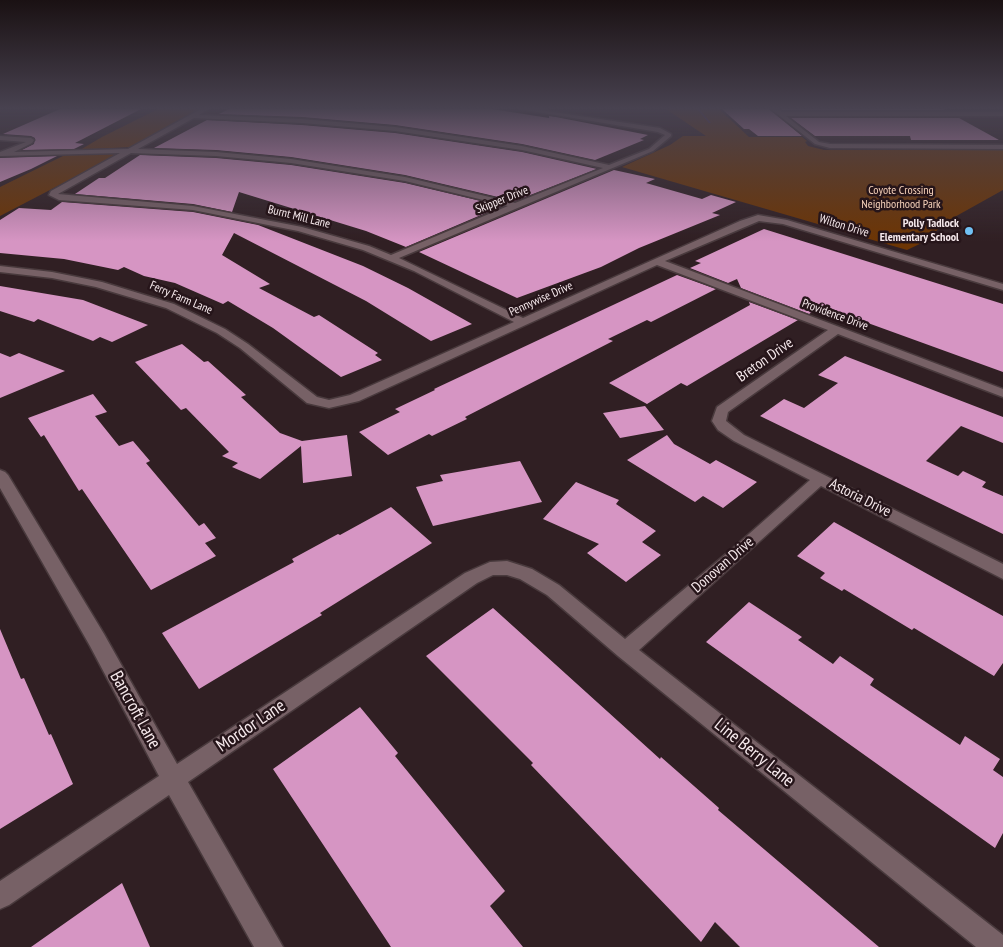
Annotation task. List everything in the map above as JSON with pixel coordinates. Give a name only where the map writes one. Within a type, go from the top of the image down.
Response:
[{"type":"street","points":[[1,155],[48,153]]},
{"type":"street","name":"Burnt Mill Lane","points":[[124,153],[54,192],[54,195],[59,198],[193,208],[307,231],[391,258],[444,282],[523,322]]},
{"type":"street","points":[[186,153],[236,156],[339,167],[414,181],[516,206]]},
{"type":"street","points":[[546,153],[610,167]]},
{"type":"street","name":"Skipper Drive","points":[[391,258],[643,153]]},
{"type":"street","name":"Pennywise Drive","points":[[329,404],[354,398],[750,220],[763,218]]},
{"type":"street","name":"Wilton Drive","points":[[763,218],[784,222],[1003,287]]},
{"type":"street","name":"Providence Drive","points":[[658,262],[1003,393]]},
{"type":"street","name":"Ferry Farm Lane","points":[[0,269],[52,275],[98,284],[170,306],[221,331],[244,346],[312,400],[329,404]]},
{"type":"street","name":"Breton Drive","points":[[719,421],[720,414],[732,402],[836,330]]},
{"type":"street","name":"Astoria Drive","points":[[719,421],[728,431],[739,438],[1003,572]]},
{"type":"street","name":"Bancroft Lane","points":[[0,475],[97,640],[173,779],[269,947]]},
{"type":"street","name":"Donovan Drive","points":[[625,650],[738,553],[821,478]]},
{"type":"street","name":"Mordor Lane","points":[[0,896],[471,578],[490,569],[507,568]]},
{"type":"street","name":"Line Berry Lane","points":[[507,568],[526,574],[554,590],[625,650],[997,947]]},
{"type":"green space","name":"Coyote Crossing Neighborhood Park","points":[[652,153],[1003,153],[1003,190],[942,224],[930,239],[907,250],[622,167]]},
{"type":"green space","points":[[67,154],[119,154],[0,216],[0,187]]},
{"type":"building","points":[[250,153],[527,153],[597,169],[515,201],[405,175],[291,157]]},
{"type":"building","points":[[564,153],[612,153],[595,160]]},
{"type":"building","points":[[140,155],[216,158],[291,165],[405,183],[502,206],[406,247],[366,231],[239,192],[232,212],[193,204],[75,194],[99,178],[105,178]]},
{"type":"building","points":[[57,156],[31,169],[0,182],[0,158]]},
{"type":"building","points":[[614,170],[655,179],[646,183],[702,199],[711,195],[736,202],[712,213],[720,215],[639,248],[601,267],[517,298],[419,252]]},
{"type":"building","points":[[62,202],[193,212],[258,225],[363,266],[408,288],[472,324],[431,341],[366,301],[234,233],[222,255],[270,284],[259,288],[314,317],[319,315],[378,353],[375,355],[382,360],[341,377],[273,328],[228,301],[223,304],[175,283],[144,276],[124,267],[118,270],[64,259],[0,253],[0,220],[19,208],[51,210]]},
{"type":"building","points":[[764,229],[1003,304],[1003,372],[821,306],[809,314],[741,288],[737,279],[728,283],[690,268],[701,263],[695,261]]},
{"type":"building","points":[[677,275],[716,289],[651,322],[647,320],[608,339],[613,341],[465,417],[467,419],[432,436],[429,434],[388,455],[359,432],[400,412],[395,409],[434,389]]},
{"type":"building","points":[[0,286],[83,300],[148,325],[112,342],[100,337],[93,341],[38,319],[34,322],[0,311]]},
{"type":"building","points":[[749,302],[798,320],[687,386],[681,383],[647,404],[609,383],[750,305]]},
{"type":"building","points":[[182,344],[204,362],[208,361],[246,395],[241,397],[280,433],[302,441],[347,435],[352,476],[303,483],[301,446],[260,479],[232,467],[238,463],[222,456],[229,452],[186,408],[181,410],[135,362]]},
{"type":"building","points":[[0,353],[10,357],[19,353],[65,371],[0,398]]},
{"type":"building","points":[[845,356],[1003,417],[1003,443],[961,426],[926,461],[958,476],[963,471],[986,482],[982,487],[1003,496],[1003,534],[760,416],[784,399],[804,408],[838,383],[818,375]]},
{"type":"building","points":[[93,394],[107,412],[95,416],[119,446],[133,441],[150,461],[146,463],[199,526],[204,523],[216,538],[205,543],[216,556],[151,590],[82,489],[79,491],[44,435],[41,437],[28,418]]},
{"type":"building","points":[[645,406],[664,430],[620,438],[603,413]]},
{"type":"building","points":[[667,435],[674,444],[710,464],[716,460],[757,482],[723,508],[703,496],[695,502],[627,460]]},
{"type":"building","points":[[520,461],[542,502],[433,526],[416,487],[443,481],[440,475]]},
{"type":"building","points":[[576,482],[619,500],[616,504],[656,531],[642,542],[661,555],[626,582],[587,553],[599,544],[543,519]]},
{"type":"building","points":[[391,507],[432,543],[320,613],[322,615],[199,689],[162,633],[294,562],[292,559]]},
{"type":"building","points":[[834,522],[1003,616],[1003,663],[994,676],[914,628],[912,630],[844,589],[842,591],[820,578],[825,573],[797,556]]},
{"type":"building","points":[[749,602],[802,637],[798,640],[833,664],[840,656],[874,679],[870,685],[960,745],[965,736],[1000,759],[993,770],[1003,777],[1003,833],[995,848],[706,642]]},
{"type":"building","points":[[493,608],[660,759],[661,757],[719,808],[718,810],[879,947],[740,947],[715,922],[701,942],[531,765],[533,763],[426,656]]},
{"type":"building","points":[[0,629],[21,679],[24,678],[73,784],[0,829]]},
{"type":"building","points":[[360,707],[398,753],[395,756],[505,891],[490,906],[523,947],[391,947],[273,769]]},
{"type":"building","points":[[122,883],[150,947],[31,947]]},
{"type":"place","name":"Polly Tadlock Elementary School","points":[[969,231]]}]
